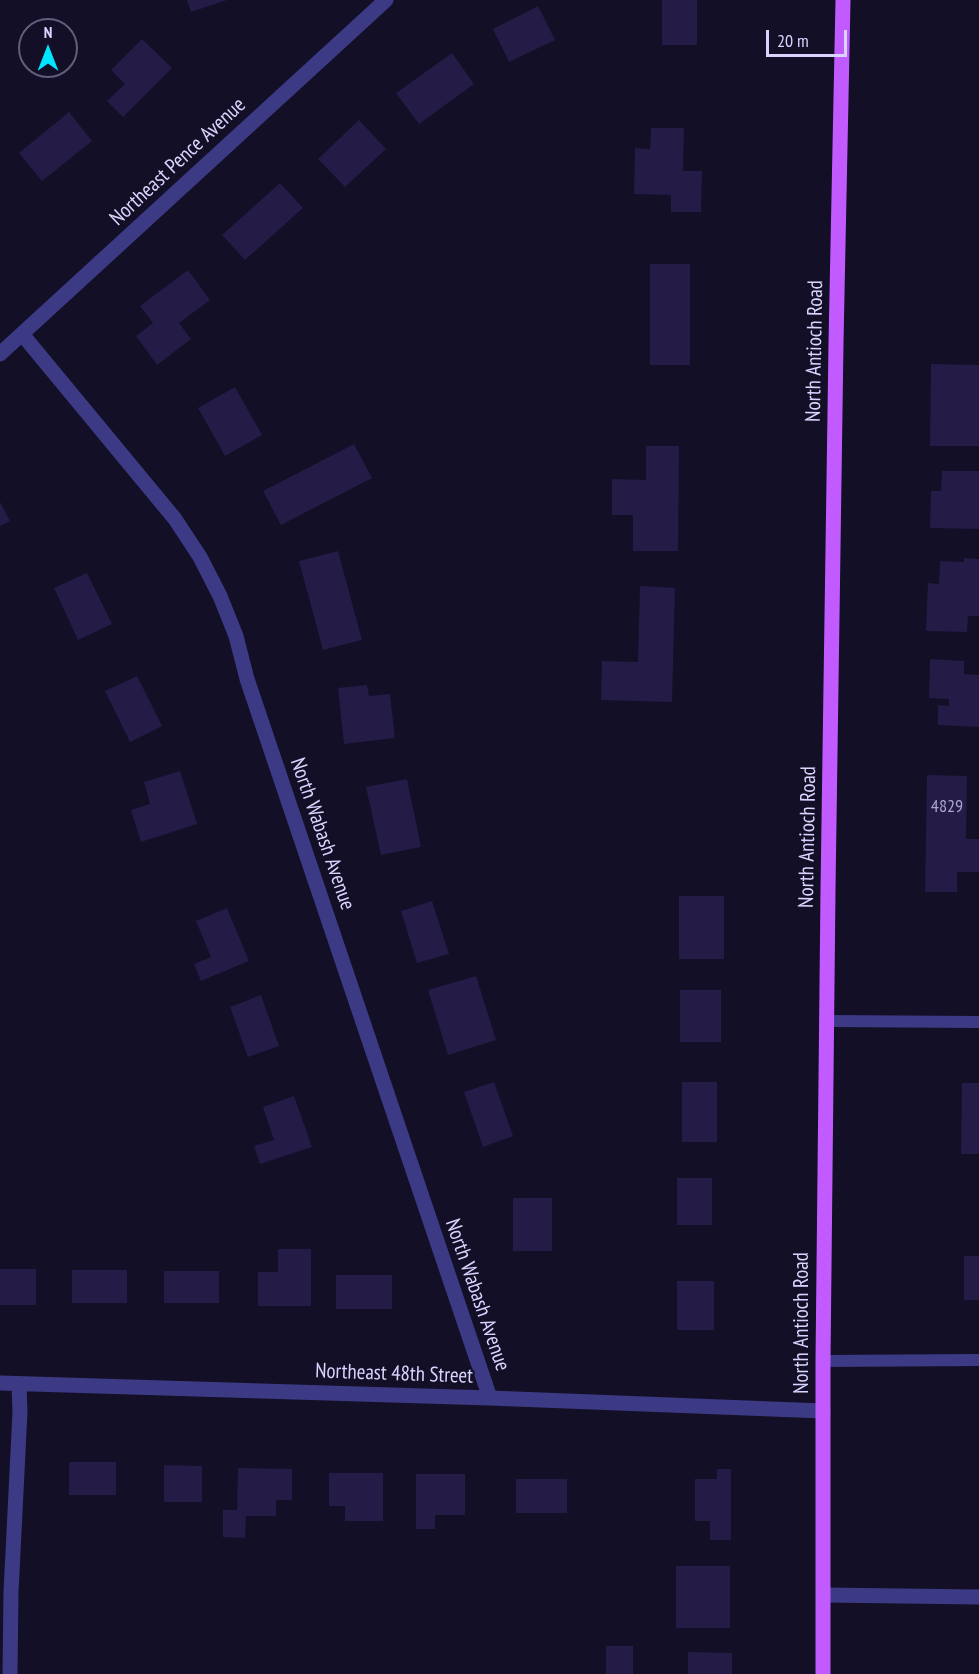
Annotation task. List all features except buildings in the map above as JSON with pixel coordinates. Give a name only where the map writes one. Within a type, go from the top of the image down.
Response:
[{"type":"main road","name":"North Antioch Road","points":[[823,1674],[826,1022],[843,0]]},
{"type":"street","name":"Northeast Pence Avenue","points":[[0,354],[386,0]]},
{"type":"street","name":"North Wabash Avenue","points":[[22,334],[175,519],[200,557],[220,596],[236,636],[251,690],[490,1398]]},
{"type":"street","name":"Northeast 48th Street","points":[[0,1383],[823,1411]]},
{"type":"street","points":[[10,1674],[10,1592],[20,1412],[19,1384]]},
{"type":"street","points":[[824,1595],[979,1597]]},
{"type":"lane","points":[[826,1022],[979,1022]]},
{"type":"lane","points":[[823,1361],[979,1360]]}]
